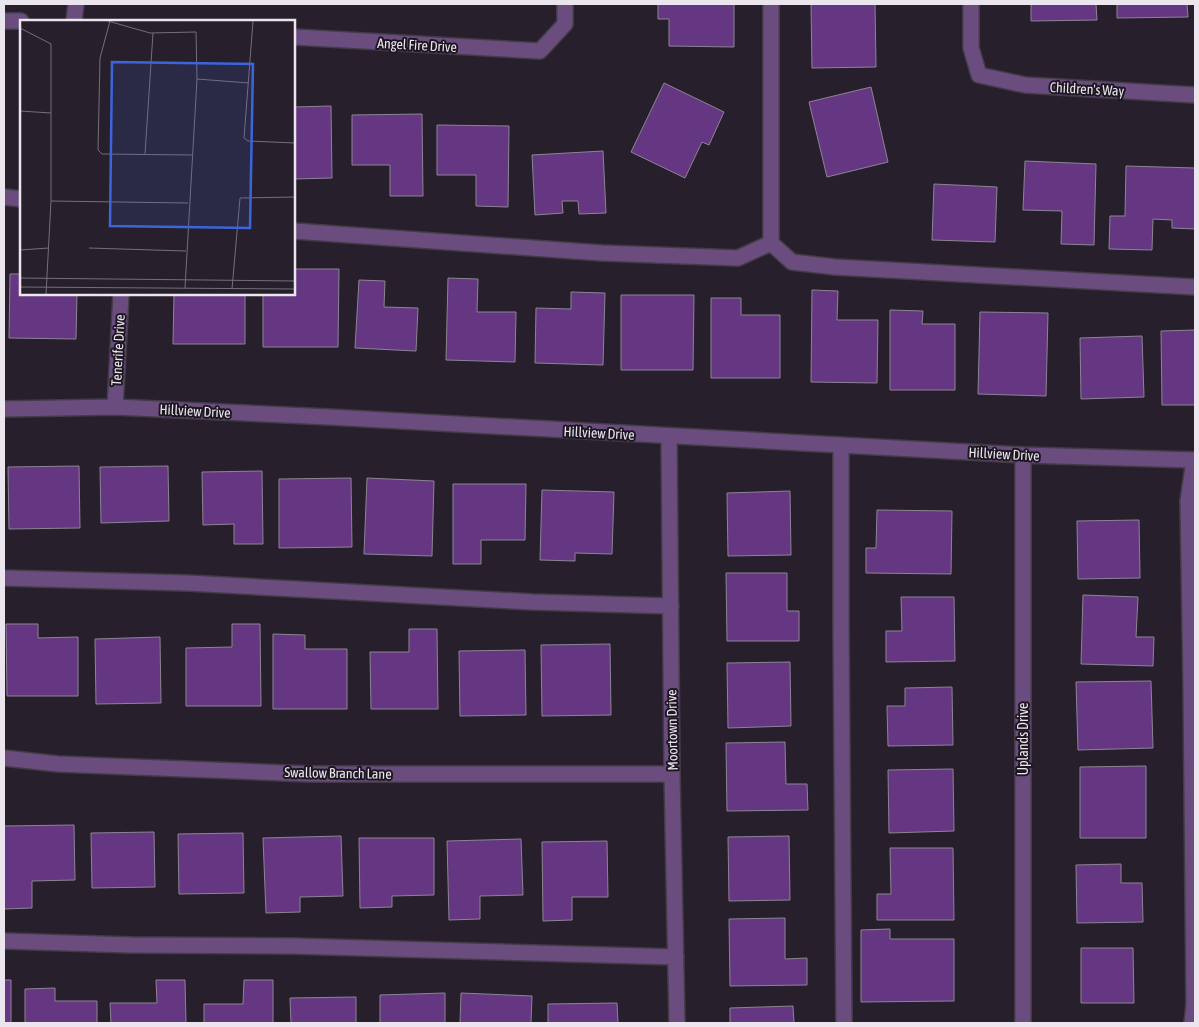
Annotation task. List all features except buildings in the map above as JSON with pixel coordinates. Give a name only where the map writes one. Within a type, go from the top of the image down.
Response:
[{"type":"street","points":[[74,20],[76,4]]},
{"type":"street","name":"Angel Fire Drive","points":[[295,38],[540,51],[565,24],[565,4]]},
{"type":"street","points":[[770,4],[770,243],[792,262],[835,267],[1195,287]]},
{"type":"street","name":"Children's Way","points":[[971,4],[971,48],[979,75],[1025,86],[1195,95]]},
{"type":"street","points":[[4,21],[20,21]]},
{"type":"street","points":[[4,198],[20,199]]},
{"type":"street","points":[[295,231],[602,253],[738,258],[770,243]]},
{"type":"street","name":"Tenerife Drive","points":[[115,407],[121,295]]},
{"type":"street","name":"Hillview Drive","points":[[4,409],[115,407],[329,417],[1023,456],[1194,460]]},
{"type":"street","name":"Moortown Drive","points":[[669,436],[672,774],[677,1023]]},
{"type":"street","points":[[842,446],[841,626],[844,1023]]},
{"type":"street","name":"Uplands Drive","points":[[1023,456],[1023,1023]]},
{"type":"street","points":[[1192,1023],[1194,1005],[1188,502],[1194,460]]},
{"type":"street","points":[[4,578],[187,583],[533,602],[671,606]]},
{"type":"street","name":"Swallow Branch Lane","points":[[4,758],[58,764],[310,774],[672,774]]},
{"type":"street","points":[[4,941],[131,945],[293,946],[676,957]]}]
